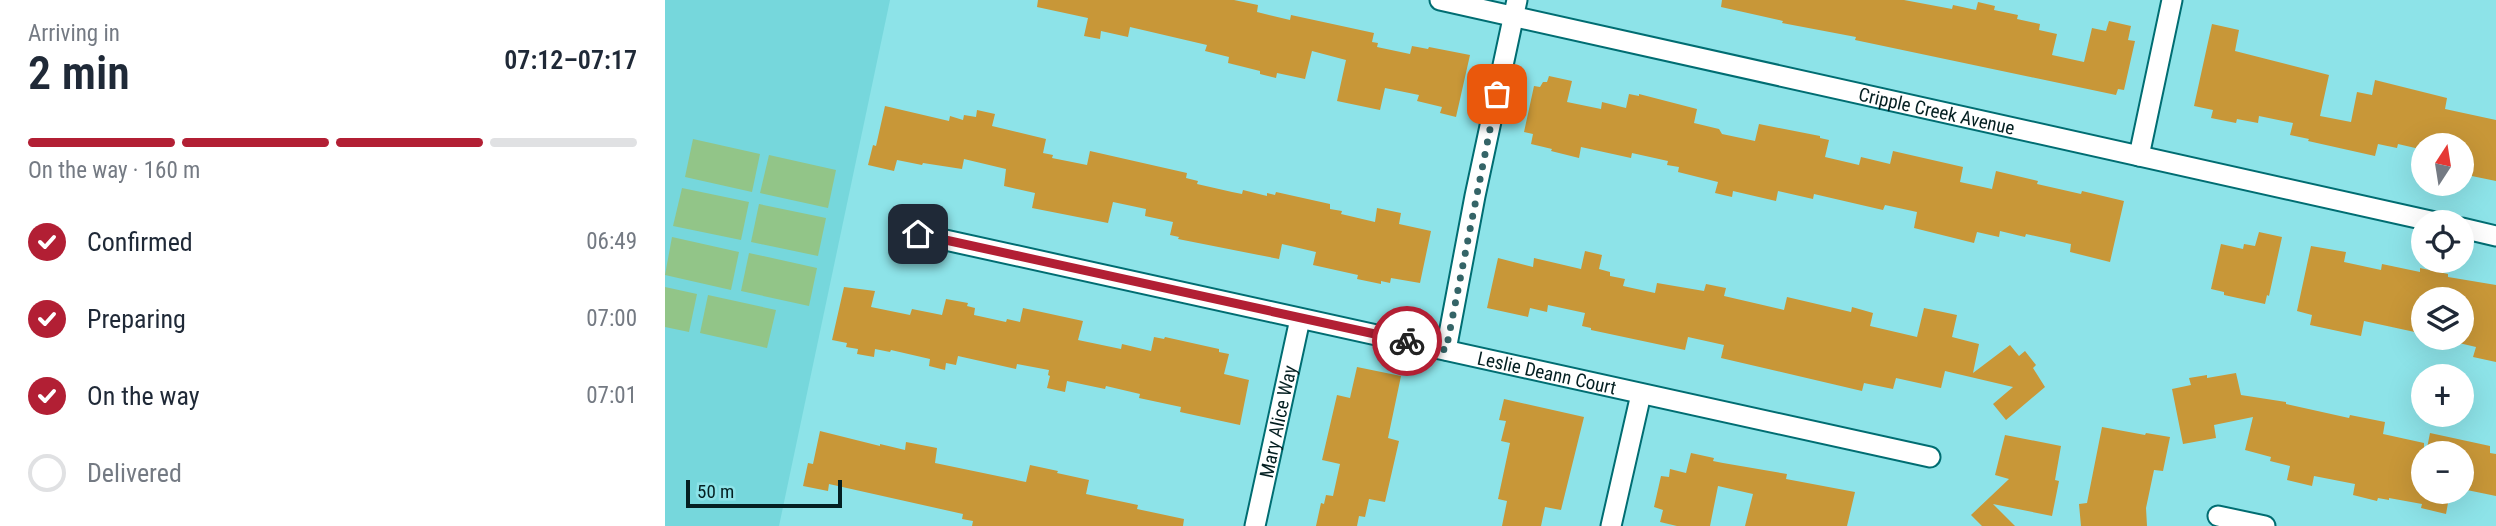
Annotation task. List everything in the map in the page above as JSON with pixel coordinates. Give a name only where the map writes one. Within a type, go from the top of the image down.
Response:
[{"type":"street","name":"Cripple Creek Avenue","points":[[1440,0],[1515,9],[2139,156],[2411,217]]},
{"type":"street","points":[[2139,156],[2172,0]]},
{"type":"street","points":[[1446,350],[1475,196],[1515,9]]},
{"type":"street","points":[[2474,231],[2496,236]]},
{"type":"street","name":"Leslie Deann Court","points":[[918,234],[1930,457]]},
{"type":"street","name":"Mary Alice Way","points":[[1255,526],[1300,319]]},
{"type":"street","points":[[1611,526],[1641,394]]},
{"type":"street","points":[[2218,516],[2265,526]]},
{"type":"shaded area","points":[[665,0],[890,0],[779,526],[665,526]]},
{"type":"green space","points":[[693,139],[760,154],[752,192],[685,177]]},
{"type":"green space","points":[[769,155],[836,170],[828,208],[760,193]]},
{"type":"green space","points":[[682,188],[749,202],[741,240],[673,226]]},
{"type":"green space","points":[[759,204],[826,218],[818,256],[751,242]]},
{"type":"green space","points":[[672,237],[739,252],[731,290],[665,275]]},
{"type":"green space","points":[[749,253],[817,268],[809,306],[741,291]]},
{"type":"green space","points":[[665,287],[697,294],[689,332],[665,327]]},
{"type":"green space","points":[[708,295],[776,310],[767,348],[700,333]]},
{"type":"building","points":[[1038,0],[1234,0],[1258,5],[1257,12],[1290,20],[1291,15],[1374,33],[1372,42],[1378,43],[1377,47],[1410,54],[1412,46],[1429,47],[1470,55],[1456,117],[1440,113],[1442,107],[1417,101],[1419,95],[1385,88],[1380,110],[1337,101],[1346,60],[1312,51],[1305,79],[1277,73],[1276,78],[1228,63],[1229,57],[1205,51],[1207,45],[1130,27],[1128,37],[1101,31],[1100,39],[1084,36],[1088,18],[1037,7]]},
{"type":"building","points":[[1722,0],[1904,0],[1952,9],[1953,5],[1976,10],[1978,2],[1995,6],[1994,10],[2018,15],[2017,19],[2040,24],[2039,30],[2057,34],[2052,55],[2084,62],[2092,28],[2106,31],[2109,21],[2131,26],[2128,40],[2135,41],[2124,90],[2118,89],[2116,95],[1782,23],[1783,21],[1721,7]]},
{"type":"building","points":[[2212,24],[2239,30],[2235,51],[2329,75],[2320,116],[2351,122],[2357,92],[2372,95],[2375,80],[2447,98],[2445,109],[2496,120],[2496,181],[2475,177],[2475,133],[2411,133],[2411,147],[2398,144],[2397,148],[2378,144],[2375,156],[2290,135],[2293,123],[2259,116],[2258,123],[2237,119],[2236,123],[2211,118],[2213,110],[2194,106]]},
{"type":"building","points":[[1549,76],[1572,81],[1567,102],[1601,109],[1602,102],[1626,108],[1629,94],[1639,94],[1697,109],[1694,123],[1719,129],[1722,134],[1755,141],[1759,124],[1820,136],[1829,140],[1825,157],[1859,165],[1861,157],[1890,164],[1893,151],[1963,167],[1960,182],[1992,189],[1996,171],[2038,181],[2037,184],[2124,201],[2110,262],[2070,252],[2071,244],[2026,234],[2025,237],[2000,231],[1999,237],[1977,232],[1974,243],[1914,228],[1917,212],[1885,205],[1883,210],[1814,194],[1813,199],[1778,191],[1776,201],[1733,191],[1732,197],[1715,193],[1718,182],[1678,172],[1679,167],[1667,165],[1668,161],[1632,153],[1631,158],[1581,147],[1579,158],[1551,151],[1552,149],[1531,144],[1533,134],[1524,132],[1534,86],[1540,87],[1543,82],[1547,82]]},
{"type":"building","points":[[885,106],[949,121],[950,116],[963,120],[964,115],[976,117],[977,110],[995,114],[992,126],[1046,139],[1043,153],[1053,155],[1052,158],[1087,165],[1090,151],[1187,173],[1186,178],[1198,181],[1197,184],[1232,192],[1242,194],[1243,190],[1267,196],[1267,193],[1275,195],[1276,192],[1330,204],[1330,209],[1342,211],[1341,214],[1375,222],[1377,208],[1401,213],[1399,224],[1431,231],[1420,283],[1391,278],[1390,283],[1381,281],[1381,284],[1357,279],[1358,275],[1313,265],[1316,252],[1282,244],[1279,259],[1178,239],[1179,237],[1170,235],[1173,222],[1145,216],[1146,209],[1113,202],[1108,223],[1032,208],[1035,193],[1004,186],[1006,169],[964,159],[962,169],[897,160],[894,171],[868,165],[873,145],[876,146]]},
{"type":"building","points":[[2259,232],[2282,237],[2265,304],[2224,295],[2224,292],[2211,289],[2221,244],[2243,249],[2244,244],[2255,246]]},
{"type":"building","points":[[2311,246],[2346,252],[2344,262],[2381,270],[2382,264],[2411,270],[2411,273],[2443,273],[2448,274],[2448,277],[2496,285],[2496,362],[2473,357],[2476,347],[2474,287],[2411,287],[2411,331],[2364,321],[2361,336],[2310,325],[2312,315],[2297,311]]},
{"type":"building","points":[[1585,251],[1602,255],[1599,269],[1610,272],[1610,276],[1625,279],[1623,286],[1655,293],[1657,283],[1704,291],[1706,284],[1726,288],[1724,296],[1784,310],[1787,297],[1851,312],[1852,307],[1873,313],[1870,326],[1917,337],[1924,308],[1957,315],[1952,337],[1979,344],[1973,373],[2010,345],[2019,356],[2025,351],[2036,365],[2033,368],[2045,387],[2006,420],[1993,404],[2013,387],[1945,371],[1941,388],[1896,378],[1893,389],[1864,383],[1862,391],[1721,358],[1724,345],[1688,337],[1685,350],[1591,330],[1582,326],[1585,313],[1548,305],[1547,312],[1530,308],[1528,317],[1487,308],[1498,258],[1533,267],[1534,258],[1581,269]]},
{"type":"building","points":[[844,287],[875,291],[871,307],[910,315],[912,309],[942,315],[946,299],[968,303],[967,306],[975,308],[974,315],[1006,322],[1007,319],[1020,322],[1023,308],[1083,321],[1078,340],[1121,349],[1122,344],[1151,351],[1154,337],[1165,337],[1219,349],[1219,352],[1229,354],[1224,374],[1249,380],[1240,425],[1180,412],[1181,407],[1139,398],[1140,394],[1106,386],[1105,389],[1067,381],[1065,392],[1047,388],[1049,370],[1017,364],[1016,369],[958,356],[956,365],[946,363],[945,370],[929,366],[930,359],[891,350],[875,349],[874,357],[857,354],[858,349],[832,340]]},
{"type":"building","points":[[1357,367],[1401,376],[1388,438],[1399,441],[1385,502],[1369,499],[1365,517],[1359,516],[1357,526],[1316,526],[1321,503],[1324,504],[1326,495],[1333,496],[1340,464],[1322,460],[1337,395],[1350,398]]},
{"type":"building","points":[[2236,373],[2241,395],[2286,402],[2349,418],[2350,415],[2385,422],[2383,434],[2415,441],[2411,441],[2411,502],[2389,498],[2378,498],[2377,501],[2353,495],[2355,484],[2314,476],[2312,486],[2287,480],[2290,466],[2270,461],[2271,457],[2245,450],[2253,417],[2214,425],[2216,438],[2183,444],[2172,389],[2191,385],[2189,378],[2207,375],[2207,378]]},
{"type":"building","points":[[1504,399],[1584,417],[1561,510],[1545,507],[1541,526],[1502,526],[1507,501],[1498,499],[1510,443],[1501,441],[1506,421],[1499,420]]},
{"type":"building","points":[[2102,427],[2170,437],[2163,471],[2154,470],[2146,508],[2147,526],[2081,526],[2079,504],[2087,503]]},
{"type":"building","points":[[820,431],[905,450],[906,442],[937,448],[935,463],[1026,482],[1030,465],[1058,471],[1057,473],[1089,480],[1086,494],[1138,505],[1137,509],[1184,519],[1183,526],[972,526],[973,521],[962,519],[963,514],[829,484],[828,491],[803,486],[808,463],[813,464]]},
{"type":"building","points":[[2430,433],[2467,441],[2428,441]]},
{"type":"building","points":[[2005,435],[2061,446],[2055,480],[2059,481],[2052,516],[1993,504],[2015,526],[1982,526],[1971,515],[2009,479],[1995,475]]},
{"type":"building","points":[[2474,443],[2490,446],[2490,453],[2496,454],[2496,496],[2474,491]]},
{"type":"building","points":[[1691,453],[1714,458],[1713,461],[1787,474],[1786,479],[1855,492],[1847,526],[1745,526],[1753,494],[1718,486],[1710,526],[1677,526],[1660,522],[1663,510],[1654,507],[1661,476],[1669,477],[1670,469],[1686,473]]},
{"type":"building","points":[[2422,504],[2448,504],[2446,514],[2421,508]]},
{"type":"way so far","points":[[1407,341],[1446,350],[1497,94]]},
{"type":"route","points":[[918,234],[1407,341]]}]
